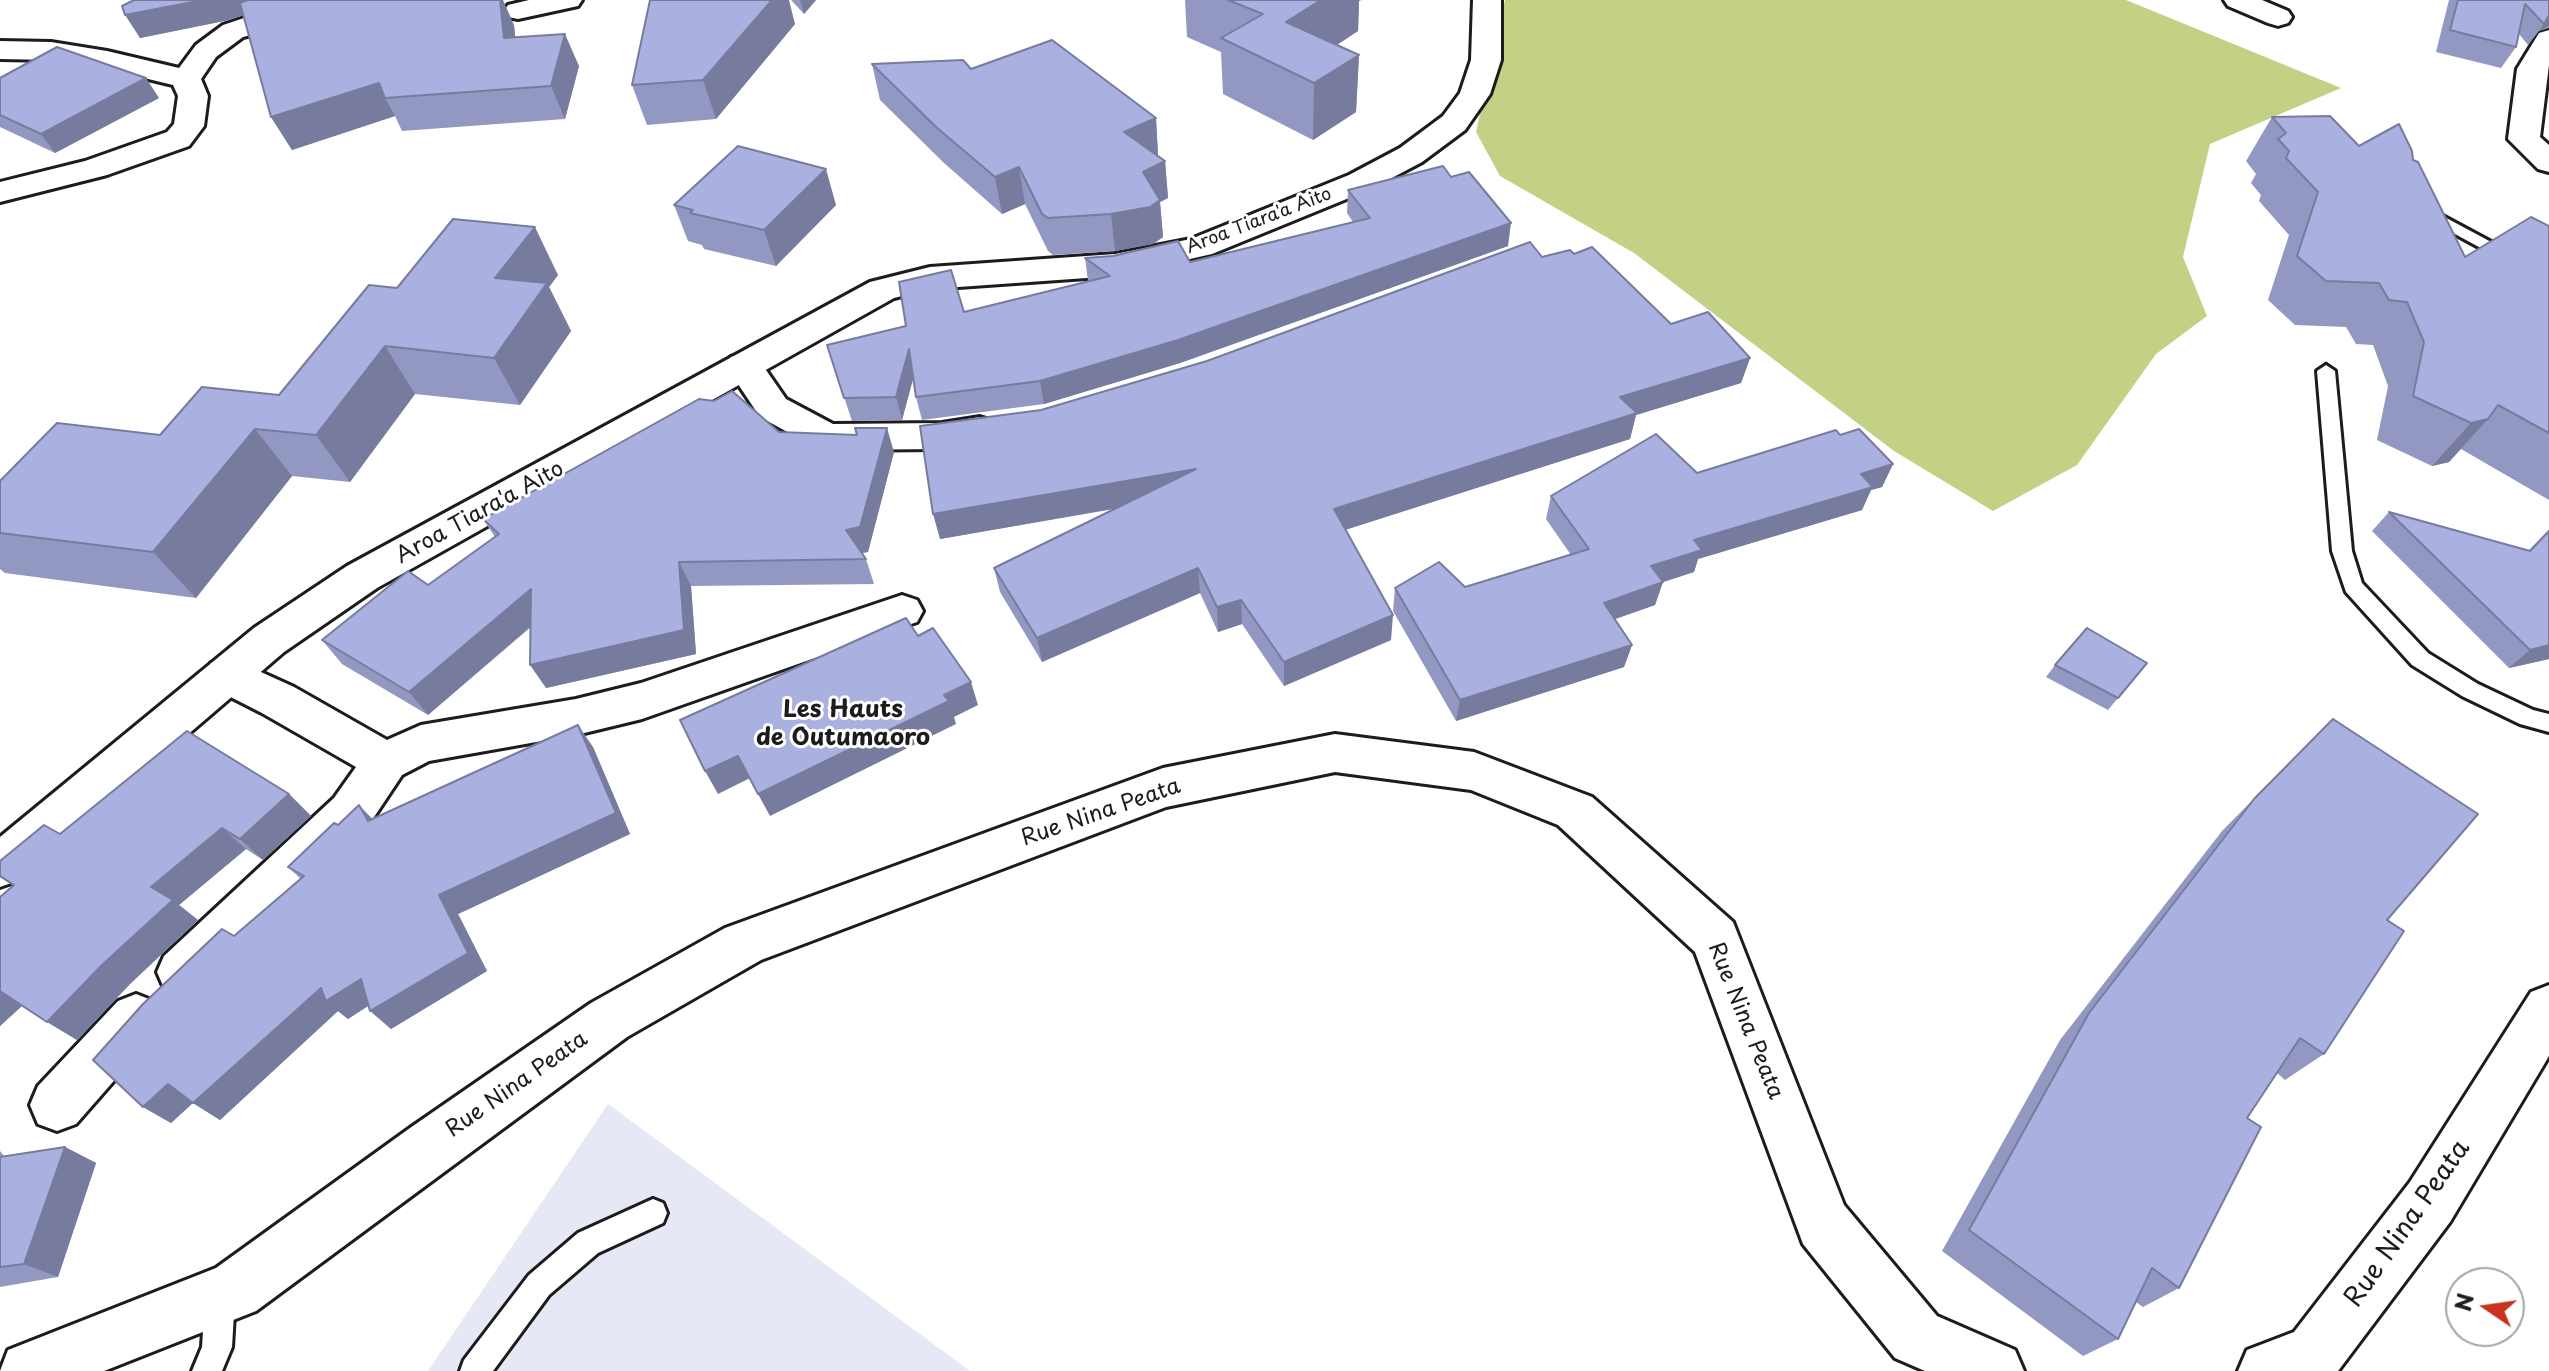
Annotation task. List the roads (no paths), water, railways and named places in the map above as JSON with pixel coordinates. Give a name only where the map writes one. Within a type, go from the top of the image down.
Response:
[{"type":"street","points":[[518,11],[568,0]]},
{"type":"street","name":"Aroa Tiara'a Aito","points":[[0,866],[269,640],[362,577],[882,290],[930,278],[1115,265],[1200,247],[1360,182],[1411,155],[1454,123],[1475,94],[1486,60],[1487,0]]},
{"type":"street","points":[[2238,0],[2278,17]]},
{"type":"street","points":[[186,79],[206,51],[233,31],[262,21],[330,10]]},
{"type":"street","points":[[2549,39],[2532,69],[2524,139],[2549,162]]},
{"type":"street","points":[[0,50],[79,55],[186,79]]},
{"type":"street","points":[[0,192],[96,168],[178,139],[189,126],[193,96],[186,79]]},
{"type":"street","points":[[744,366],[773,408],[827,437],[942,436],[1015,424]]},
{"type":"street","points":[[57,1105],[150,1003],[351,812],[386,762],[421,744],[576,717],[642,701],[902,611]]},
{"type":"street","points":[[226,675],[278,700],[386,762]]},
{"type":"street","name":"Rue Nina Peata","points":[[29,1371],[235,1290],[609,1020],[743,944],[1163,788],[1335,753],[1474,771],[1575,811],[1715,938],[1823,1224],[1916,1337],[1994,1371]]},
{"type":"street","name":"Rue Nina Peata","points":[[2268,1371],[2314,1354],[2430,1202],[2549,1009]]},
{"type":"lane","points":[[2402,204],[2427,212],[2549,280]]},
{"type":"lane","points":[[2326,371],[2342,551],[2353,586],[2420,659],[2470,690],[2528,718],[2549,723]]},
{"type":"lane","points":[[475,1371],[539,1285],[588,1243],[653,1213]]},
{"type":"lane","points":[[207,1371],[217,1347],[220,1296]]},
{"type":"district","name":"Les Hauts de Outumaoro","points":[[843,724]]}]
